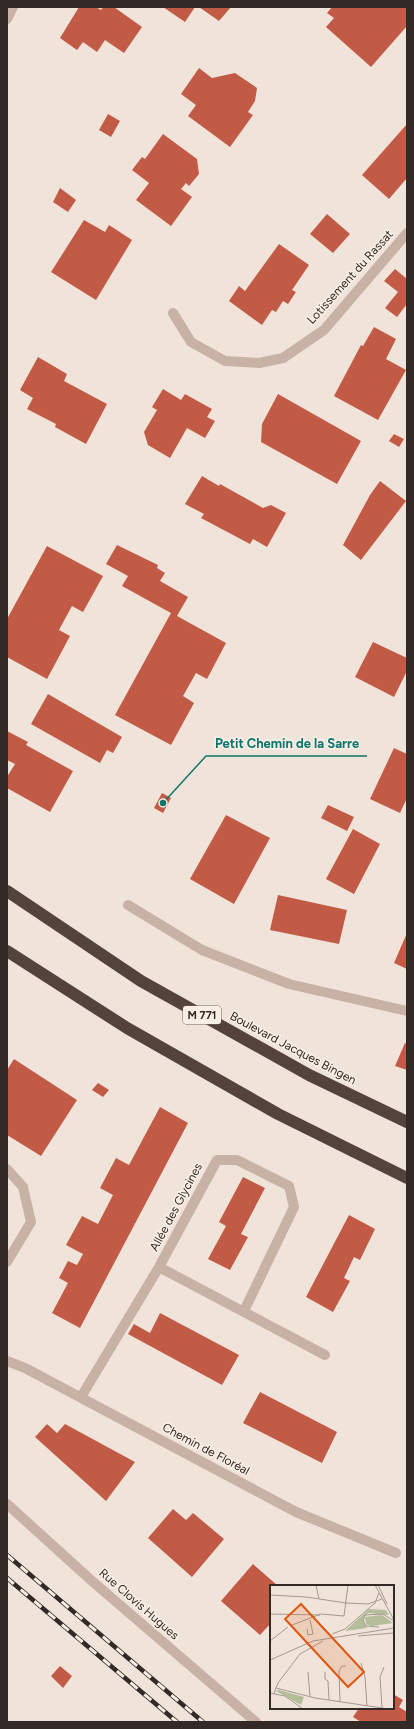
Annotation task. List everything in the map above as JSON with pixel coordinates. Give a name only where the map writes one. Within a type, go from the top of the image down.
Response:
[{"type":"highway","name":"Boulevard Jacques Bingen","points":[[7,892],[141,981],[309,1075],[407,1122]]},
{"type":"highway","points":[[7,951],[127,1028],[271,1110],[407,1178]]},
{"type":"street","points":[[7,19],[13,7]]},
{"type":"street","name":"Lotissement du Rassat","points":[[173,313],[191,342],[224,362],[259,364],[283,358],[324,330],[407,233]]},
{"type":"street","points":[[128,905],[202,950],[289,984],[407,1011]]},
{"type":"street","name":"Allée des Glycines","points":[[81,1397],[159,1267],[216,1160],[238,1160],[289,1186],[294,1207],[244,1311]]},
{"type":"street","points":[[7,1169],[23,1186],[31,1222],[7,1262]]},
{"type":"street","name":"Allée des Glycines","points":[[159,1267],[325,1355]]},
{"type":"street","name":"Chemin de Floréal","points":[[7,1361],[25,1368],[81,1397],[296,1512],[396,1553]]},
{"type":"street","name":"Rue Clovis Hugues","points":[[7,1504],[92,1581],[256,1722]]},
{"type":"building","points":[[79,7],[96,7],[101,10],[103,7],[114,7],[142,27],[124,53],[105,40],[97,52],[83,42],[77,50],[60,38]]},
{"type":"building","points":[[163,7],[195,7],[185,22]]},
{"type":"building","points":[[199,7],[231,7],[219,21]]},
{"type":"building","points":[[332,7],[407,7],[407,26],[371,67],[326,27],[334,18],[327,13]]},
{"type":"building","points":[[199,68],[212,78],[235,73],[257,88],[255,101],[248,112],[253,115],[230,147],[188,116],[196,105],[181,94]]},
{"type":"building","points":[[108,114],[120,121],[111,137],[99,130]]},
{"type":"building","points":[[407,124],[407,178],[389,199],[362,175]]},
{"type":"building","points":[[163,134],[197,159],[199,174],[189,186],[186,183],[181,189],[192,197],[171,226],[136,200],[149,183],[132,170],[142,157],[145,159]]},
{"type":"building","points":[[60,188],[76,200],[68,212],[53,202]]},
{"type":"building","points":[[327,214],[350,234],[333,253],[310,234]]},
{"type":"building","points":[[84,220],[105,232],[109,225],[132,240],[96,300],[51,272]]},
{"type":"building","points":[[279,244],[309,265],[292,290],[296,292],[288,304],[283,301],[276,312],[272,310],[262,325],[229,301],[239,286],[245,291]]},
{"type":"building","points":[[395,269],[407,279],[407,304],[397,317],[385,308],[398,292],[384,281]]},
{"type":"building","points":[[374,327],[396,339],[386,359],[406,370],[378,420],[334,396],[361,345],[363,346]]},
{"type":"building","points":[[38,357],[67,374],[64,381],[107,404],[86,444],[55,427],[56,424],[27,409],[33,398],[20,390]]},
{"type":"building","points":[[163,389],[181,400],[185,394],[212,409],[207,417],[215,421],[205,438],[187,428],[170,458],[148,445],[144,432],[157,410],[152,407]]},
{"type":"building","points":[[278,394],[361,441],[337,484],[261,442],[262,424]]},
{"type":"building","points":[[394,434],[404,439],[399,447],[389,441]]},
{"type":"building","points":[[202,476],[219,486],[220,484],[263,508],[271,505],[286,513],[267,547],[253,539],[250,544],[201,518],[204,514],[185,504]]},
{"type":"building","points":[[380,481],[406,501],[361,560],[343,545],[370,495]]},
{"type":"building","points":[[117,545],[158,565],[157,568],[165,573],[160,581],[188,597],[177,616],[226,643],[207,679],[196,673],[183,696],[194,703],[171,745],[115,715],[171,613],[122,586],[128,576],[106,564]]},
{"type":"building","points":[[47,546],[103,576],[83,612],[72,606],[66,617],[59,630],[70,636],[47,679],[7,657],[7,619]]},
{"type":"building","points":[[373,642],[407,658],[407,671],[394,697],[355,677]]},
{"type":"building","points":[[48,694],[122,737],[113,753],[107,750],[100,763],[31,724]]},
{"type":"building","points":[[7,731],[28,742],[26,745],[73,771],[50,812],[7,788],[7,777],[15,764],[7,760]]},
{"type":"building","points":[[394,748],[407,754],[407,798],[400,813],[370,799]]},
{"type":"building","points":[[162,793],[171,798],[163,813],[154,808]]},
{"type":"building","points":[[328,805],[354,817],[347,831],[321,818]]},
{"type":"building","points":[[226,815],[270,838],[234,904],[190,879]]},
{"type":"building","points":[[353,829],[380,844],[354,894],[326,879]]},
{"type":"building","points":[[278,895],[347,910],[339,944],[270,930]]},
{"type":"building","points":[[407,933],[407,969],[394,963]]},
{"type":"building","points":[[405,1043],[407,1044],[407,1070],[395,1066]]},
{"type":"building","points":[[14,1059],[77,1100],[41,1156],[7,1135],[7,1070]]},
{"type":"building","points":[[98,1083],[109,1090],[103,1097],[92,1090]]},
{"type":"building","points":[[160,1107],[188,1123],[80,1328],[52,1313],[68,1283],[59,1278],[68,1261],[77,1265],[83,1254],[66,1245],[82,1216],[98,1224],[113,1195],[100,1188],[116,1158],[129,1165]]},
{"type":"building","points":[[243,1177],[265,1188],[241,1234],[248,1237],[230,1270],[208,1259],[226,1226],[219,1222]]},
{"type":"building","points":[[349,1215],[375,1229],[360,1260],[354,1257],[344,1278],[350,1281],[333,1312],[306,1297]]},
{"type":"building","points":[[160,1313],[239,1355],[222,1385],[128,1334],[134,1324],[150,1333]]},
{"type":"building","points":[[260,1392],[337,1432],[322,1463],[243,1423]]},
{"type":"building","points":[[47,1424],[57,1433],[65,1424],[135,1462],[106,1501],[35,1437]]},
{"type":"building","points":[[173,1509],[186,1520],[193,1513],[224,1539],[192,1577],[148,1538]]},
{"type":"building","points":[[253,1564],[277,1585],[270,1585],[270,1624],[260,1635],[221,1601]]},
{"type":"building","points":[[60,1666],[72,1676],[63,1688],[51,1676]]},
{"type":"building","points":[[394,1695],[403,1700],[399,1707],[407,1712],[407,1722],[361,1722],[353,1717],[358,1709],[394,1709]]},
{"type":"railway","points":[[7,1555],[203,1722]]},
{"type":"railway","points":[[7,1578],[177,1722]]},
{"type":"place","name":"Petit Chemin de la Sarre","points":[[163,803]]}]
